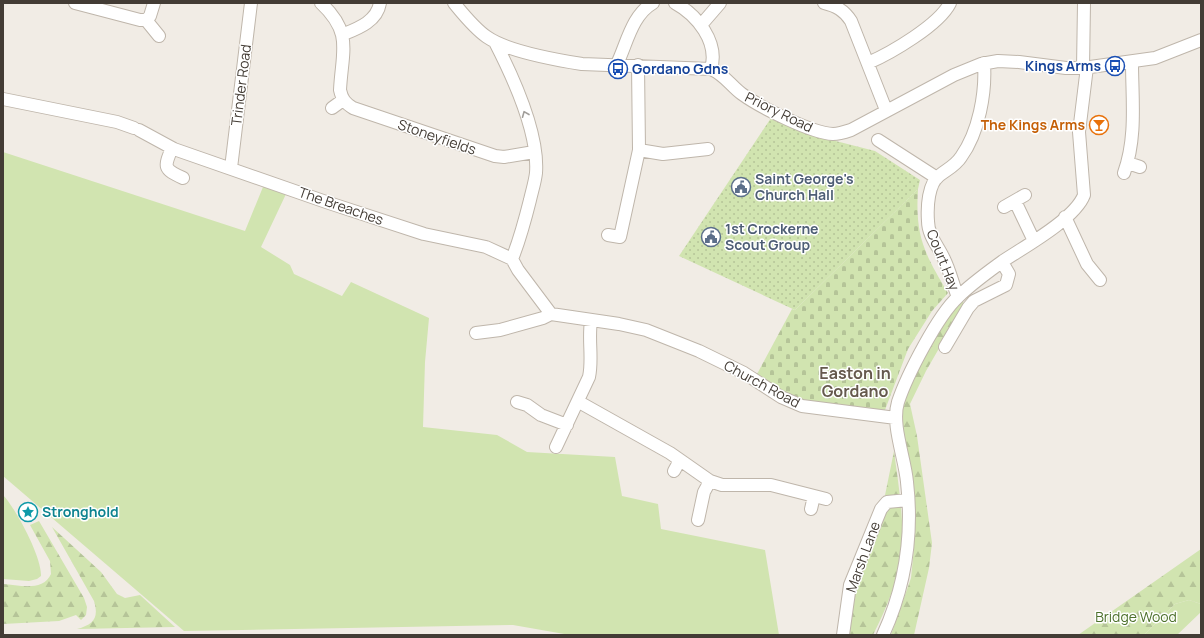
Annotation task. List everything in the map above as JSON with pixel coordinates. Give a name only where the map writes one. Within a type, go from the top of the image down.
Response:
[{"type":"street","points":[[75,3],[125,17],[146,20],[159,36]]},
{"type":"street","points":[[146,20],[150,16],[154,3]]},
{"type":"street","name":"Trinder Road","points":[[232,168],[251,3]]},
{"type":"street","points":[[321,3],[336,20],[344,34],[340,90],[343,100],[332,108]]},
{"type":"street","points":[[344,34],[368,22],[375,15],[380,3]]},
{"type":"street","points":[[454,3],[475,26],[495,42],[563,61],[582,64],[638,64],[712,69],[714,59],[713,51],[701,25],[687,9],[675,3]]},
{"type":"street","points":[[618,64],[636,18],[644,8],[653,3]]},
{"type":"street","points":[[701,25],[720,3]]},
{"type":"street","points":[[824,3],[846,13],[868,63],[886,110]]},
{"type":"street","points":[[868,63],[882,57],[929,26],[940,17],[950,3]]},
{"type":"street","points":[[883,635],[901,591],[908,550],[907,482],[896,418],[898,402],[937,324],[958,297],[1002,262],[1065,218],[1078,206],[1084,195],[1079,132],[1085,68],[1084,3]]},
{"type":"street","name":"Priory Road","points":[[712,69],[720,73],[737,90],[748,98],[813,130],[833,134],[842,133],[954,75],[984,64],[1019,62],[1066,68],[1085,68],[1155,58],[1201,40]]},
{"type":"street","points":[[476,333],[500,330],[543,318],[551,314],[518,270],[512,259],[527,216],[536,173],[529,123],[514,82],[495,42]]},
{"type":"street","points":[[1132,62],[1133,122],[1126,168],[1140,168]]},
{"type":"street","points":[[619,239],[638,150],[638,64]]},
{"type":"street","points":[[878,140],[937,178],[953,166],[968,146],[982,100],[984,64]]},
{"type":"street","name":"The Breaches","points":[[3,99],[117,122],[136,129],[172,148],[330,203],[424,234],[486,247],[512,259]]},
{"type":"street","name":"Stoneyfields","points":[[343,100],[353,108],[495,156],[504,157],[534,152]]},
{"type":"street","points":[[172,148],[166,162],[166,168],[168,172],[183,178]]},
{"type":"street","points":[[638,150],[663,154],[703,153]]},
{"type":"street","name":"Court Hay","points":[[937,178],[929,200],[928,222],[931,234],[944,258],[958,297]]},
{"type":"street","points":[[1015,201],[1034,240]]},
{"type":"street","points":[[1065,218],[1087,264],[1100,280]]},
{"type":"street","points":[[950,345],[968,308],[974,301],[1006,285],[1008,274],[1002,262]]},
{"type":"street","name":"Church Road","points":[[551,314],[619,324],[646,330],[698,351],[738,370],[781,397],[802,406],[896,418]]},
{"type":"street","points":[[556,447],[589,377],[592,366],[589,346],[591,321]]},
{"type":"street","points":[[517,402],[527,404],[542,415],[567,426]]},
{"type":"street","points":[[578,402],[680,460],[710,481],[722,485],[771,486],[826,499]]},
{"type":"street","points":[[674,471],[680,460]]},
{"type":"street","points":[[698,520],[707,507],[704,492],[710,481]]},
{"type":"street","points":[[811,509],[814,496]]},
{"type":"street","name":"Marsh Lane","points":[[843,635],[850,585],[881,509],[887,502],[908,500]]},
{"type":"green space","points":[[773,115],[824,138],[875,151],[920,180],[918,189],[795,310],[679,256]]},
{"type":"green space","points":[[3,152],[245,231],[263,187],[286,194],[261,247],[290,265],[294,274],[342,296],[351,282],[429,318],[425,362],[423,427],[497,435],[527,452],[615,457],[622,496],[658,504],[661,529],[765,550],[779,635],[570,635],[513,625],[184,631],[3,476]]},
{"type":"green space","points":[[918,189],[918,219],[923,244],[927,255],[948,293],[932,311],[908,349],[885,410],[798,400],[756,376],[792,309],[795,310]]},
{"type":"green space","points":[[959,300],[963,301],[964,305],[926,371],[910,404],[917,436],[932,543],[929,568],[914,635],[891,635],[911,578],[914,548],[913,517],[901,411],[918,366]]},
{"type":"green space","points":[[894,451],[902,524],[902,548],[898,571],[888,603],[873,635],[845,635],[852,585],[882,510]]},
{"type":"green space","points":[[3,495],[15,511],[33,546],[41,576],[37,579],[29,581],[3,579]]},
{"type":"green space","points":[[39,521],[84,598],[87,607],[86,615],[81,620],[76,615],[59,621],[3,624],[3,584],[23,586],[37,585],[47,580],[51,574],[50,561],[30,525]]},
{"type":"green space","points":[[52,527],[101,572],[117,594],[125,598],[140,595],[175,627],[77,629],[88,625],[94,620],[96,612],[94,601]]},
{"type":"green space","name":"Bridge Wood","points":[[1201,549],[1201,604],[1189,600],[1175,604],[1144,635],[1078,635]]},
{"type":"green space","points":[[1189,600],[1201,604],[1201,612],[1177,635],[1144,635],[1175,604]]},
{"type":"place","name":"Kings Arms","points":[[1115,66]]},
{"type":"place","name":"Gordano Gdns","points":[[618,69]]},
{"type":"place","name":"The Kings Arms","points":[[1099,125]]},
{"type":"place","name":"Saint George's Church Hall","points":[[741,187]]},
{"type":"place","name":"1st Crockerne Scout Group","points":[[711,237]]},
{"type":"place","name":"Stronghold","points":[[28,512]]},
{"type":"district","name":"Easton in Gordano","points":[[855,382]]}]
